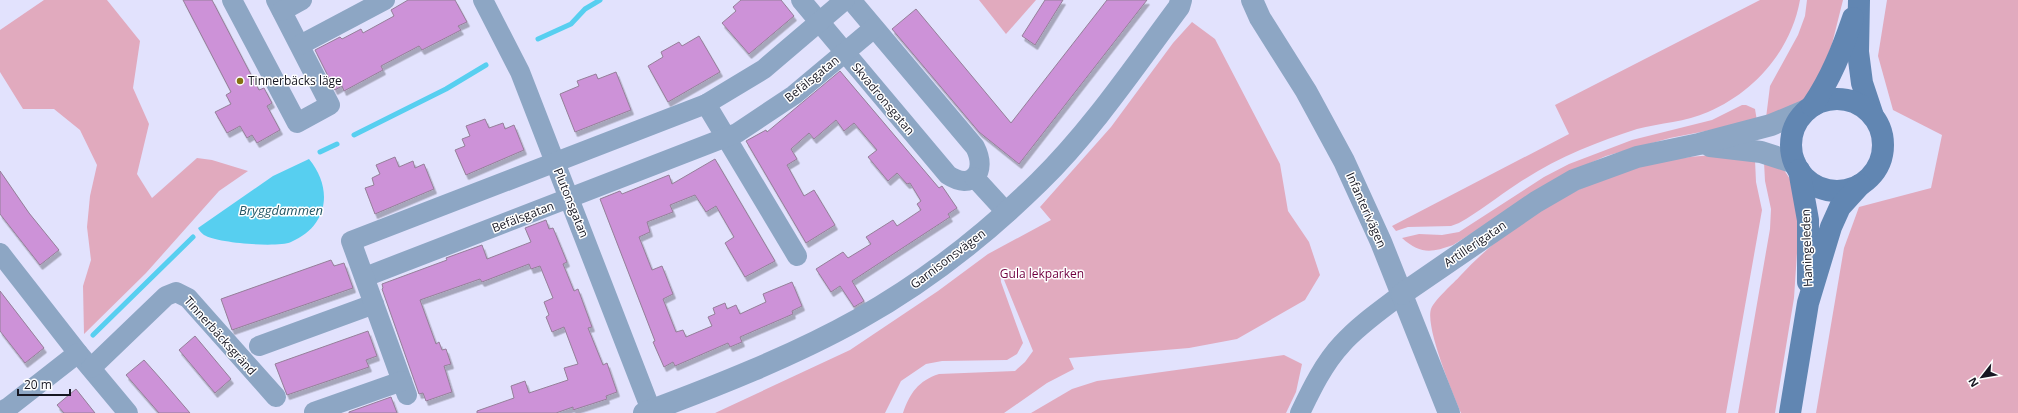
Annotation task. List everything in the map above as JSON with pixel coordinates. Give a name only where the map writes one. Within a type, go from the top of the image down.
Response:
[{"type":"main road","points":[[1859,1],[1858,52],[1862,83],[1874,116],[1881,130],[1884,146],[1881,161],[1872,175],[1860,185],[1844,190],[1827,189],[1811,182],[1797,167],[1792,152],[1794,129],[1826,85],[1838,61],[1859,1]]},
{"type":"main road","points":[[1810,108],[1828,99],[1845,99],[1861,105],[1874,116]]},
{"type":"main road","name":"Haningeleden","points":[[1797,167],[1808,220],[1808,303]]},
{"type":"main road","name":"Haningeleden","points":[[1790,413],[1808,303],[1831,226],[1840,207],[1860,185]]},
{"type":"street","points":[[232,0],[297,123],[330,105],[279,5],[302,0]]},
{"type":"street","points":[[300,45],[385,0]]},
{"type":"street","name":"Plutonsgatan","points":[[483,0],[520,72],[570,199],[647,412]]},
{"type":"street","name":"Skvadronsgatan","points":[[801,0],[948,175],[963,181],[974,177]]},
{"type":"street","points":[[314,412],[404,388],[351,241],[706,104],[764,69],[845,0]]},
{"type":"street","points":[[851,0],[975,147],[981,165],[974,177],[1007,213]]},
{"type":"street","name":"Infanterivägen","points":[[1237,0],[1256,9],[1306,91],[1344,161],[1402,294],[1449,413]]},
{"type":"street","name":"Garnisonsvägen","points":[[647,412],[762,365],[858,320],[929,275],[1007,213],[1040,181],[1087,128],[1183,2]]},
{"type":"street","name":"Befälsgatan","points":[[365,277],[726,138],[787,100],[874,28]]},
{"type":"street","points":[[706,104],[797,256]]},
{"type":"street","name":"Artillerigatan","points":[[1300,413],[1330,359],[1342,343],[1358,328],[1402,294],[1536,202],[1574,180],[1637,157],[1699,144],[1782,121],[1810,108]]},
{"type":"street","name":"Artillerigatan","points":[[1699,144],[1761,152],[1797,167]]},
{"type":"street","points":[[0,253],[78,353],[128,413]]},
{"type":"street","name":"Tinnerbäcksgränd","points":[[91,368],[166,296],[176,292],[188,298],[276,397]]},
{"type":"street","points":[[259,346],[374,304]]},
{"type":"street","points":[[0,412],[78,353]]},
{"type":"green space","points":[[44,0],[107,0],[140,41],[133,88],[149,124],[137,174],[152,198],[197,158],[212,160],[248,171],[219,191],[146,273],[84,334],[83,286],[91,260],[87,227],[90,196],[97,165],[80,130],[54,109],[23,109],[0,72],[0,30]]},
{"type":"green space","points":[[979,0],[1036,0],[1006,34]]},
{"type":"green space","points":[[1760,0],[1800,0],[1788,36],[1779,52],[1755,81],[1741,93],[1725,103],[1700,115],[1637,129],[1601,141],[1556,161],[1532,174],[1474,214],[1451,226],[1408,227],[1396,231],[1392,226],[1569,134],[1555,105]]},
{"type":"green space","points":[[1807,0],[1843,0],[1832,44],[1816,86],[1801,102],[1766,118],[1770,86],[1798,35],[1805,16]]},
{"type":"green space","points":[[1887,0],[2018,0],[2018,413],[1816,413],[1844,248],[1859,207],[1931,188],[1942,135],[1893,110],[1878,56]]},
{"type":"green space","name":"Gula lekparken","points":[[1192,22],[1215,39],[1280,164],[1288,211],[1309,242],[1320,275],[1305,300],[1237,339],[1189,348],[1069,358],[1074,369],[1047,383],[1004,413],[903,413],[909,399],[920,384],[932,377],[939,374],[1015,371],[1025,362],[1033,351],[1000,270],[1001,282],[1023,343],[1017,354],[1007,360],[942,361],[926,364],[901,381],[885,413],[715,413],[850,350],[938,291],[988,254],[1051,220],[1040,207],[1111,127],[1173,43]]},
{"type":"green space","points":[[1742,105],[1755,109],[1757,121],[1670,138],[1606,156],[1572,171],[1453,245],[1432,251],[1414,247],[1402,238],[1419,234],[1442,235],[1459,232],[1544,177],[1569,164],[1632,140],[1712,120]]},
{"type":"green space","points":[[1717,155],[1755,160],[1756,182],[1762,210],[1726,413],[1461,413],[1441,361],[1430,318],[1433,305],[1444,292],[1486,250],[1545,208],[1577,190],[1611,176],[1646,165],[1681,158]]},
{"type":"green space","points":[[1764,162],[1784,170],[1790,179],[1798,209],[1794,298],[1775,413],[1738,413],[1770,229],[1771,209],[1765,181]]},
{"type":"green space","points":[[1284,355],[1302,364],[1296,392],[1286,413],[1031,413],[1072,389],[1097,381]]},
{"type":"water","name":"Bryggdammen","points":[[309,159],[317,170],[322,182],[324,194],[320,216],[304,235],[284,244],[261,245],[211,238],[204,235],[199,230],[198,228],[273,176]]},
{"type":"building","name":"Tinnerbäcks läge","points":[[183,0],[212,0],[259,90],[264,88],[272,103],[267,106],[280,130],[257,143],[252,135],[247,138],[240,126],[227,133],[215,112],[231,104],[226,95],[231,92]]},
{"type":"building","points":[[408,0],[455,0],[467,22],[458,26],[461,30],[422,50],[419,46],[381,66],[383,70],[344,91],[342,86],[335,90],[315,50],[340,37],[342,39],[361,29],[363,33],[394,16],[391,10]]},
{"type":"building","points":[[741,0],[781,0],[794,16],[749,54],[722,23],[736,11],[733,7]]},
{"type":"building","points":[[1045,0],[1063,0],[1035,45],[1022,36]]},
{"type":"building","points":[[1107,0],[1147,0],[1019,164],[979,132],[892,29],[916,9],[1011,123]]},
{"type":"building","points":[[699,36],[720,72],[668,102],[648,66],[663,57],[661,52],[679,42],[682,46]]},
{"type":"building","points":[[840,71],[939,188],[942,186],[957,208],[948,214],[950,217],[852,281],[864,301],[854,307],[840,286],[831,292],[816,269],[843,252],[848,258],[871,244],[866,237],[893,220],[897,226],[921,210],[917,204],[921,201],[910,183],[907,184],[897,173],[888,181],[868,157],[877,150],[854,123],[844,131],[836,120],[814,139],[809,133],[791,149],[797,159],[787,165],[804,196],[814,190],[835,225],[806,243],[746,141],[766,130],[767,132]]},
{"type":"building","points":[[616,72],[631,110],[575,132],[560,94],[579,86],[577,81],[596,74],[598,79]]},
{"type":"building","points":[[485,119],[489,128],[503,123],[505,129],[514,125],[524,150],[466,175],[455,150],[465,146],[462,139],[470,136],[466,126]]},
{"type":"building","points":[[395,157],[399,167],[413,161],[415,168],[424,164],[434,189],[375,214],[365,188],[374,185],[372,178],[380,174],[376,165]]},
{"type":"building","points":[[715,159],[775,261],[745,277],[725,243],[734,237],[716,206],[706,212],[695,195],[670,205],[673,212],[647,222],[650,232],[639,237],[652,270],[662,266],[673,294],[663,299],[676,332],[683,330],[686,337],[712,326],[708,317],[715,314],[713,308],[725,303],[727,309],[736,305],[740,314],[766,302],[763,294],[792,282],[802,306],[792,311],[793,314],[740,337],[742,342],[730,347],[728,343],[675,366],[673,362],[664,367],[653,342],[655,341],[600,199],[620,191],[622,194],[669,175],[672,184]]},
{"type":"building","points":[[0,171],[29,213],[59,250],[40,265],[0,214]]},
{"type":"building","points":[[546,220],[549,229],[553,228],[567,262],[563,264],[574,291],[578,289],[592,327],[588,328],[603,365],[607,363],[617,392],[606,396],[607,399],[573,410],[573,407],[556,413],[477,413],[477,411],[514,398],[511,386],[525,381],[529,393],[568,380],[564,368],[578,364],[564,327],[552,332],[546,317],[549,315],[544,302],[553,298],[540,266],[531,269],[529,264],[482,282],[480,279],[420,300],[436,344],[439,342],[442,350],[446,349],[451,364],[444,366],[452,392],[426,401],[423,393],[419,394],[382,289],[382,284],[447,260],[446,258],[482,245],[487,259],[531,242],[525,228]]},
{"type":"building","points":[[331,260],[334,266],[344,263],[353,288],[232,330],[221,299]]},
{"type":"building","points":[[0,291],[44,348],[25,363],[0,331]]},
{"type":"building","points":[[368,331],[377,356],[366,360],[369,367],[287,395],[275,364]]},
{"type":"building","points":[[195,336],[231,379],[215,393],[179,350]]},
{"type":"building","points":[[144,360],[190,413],[159,413],[126,375]]},
{"type":"building","points":[[76,389],[95,413],[64,413],[57,405]]},
{"type":"building","points":[[391,397],[397,413],[349,413],[349,412]]},
{"type":"waterway","points":[[538,39],[571,24],[585,9],[600,0]]},
{"type":"waterway","points":[[354,135],[446,89],[486,65]]},
{"type":"waterway","points":[[320,152],[337,144]]},
{"type":"waterway","points":[[93,335],[193,237]]},
{"type":"place","name":"Tinnerbäcks läge","points":[[240,81]]}]
